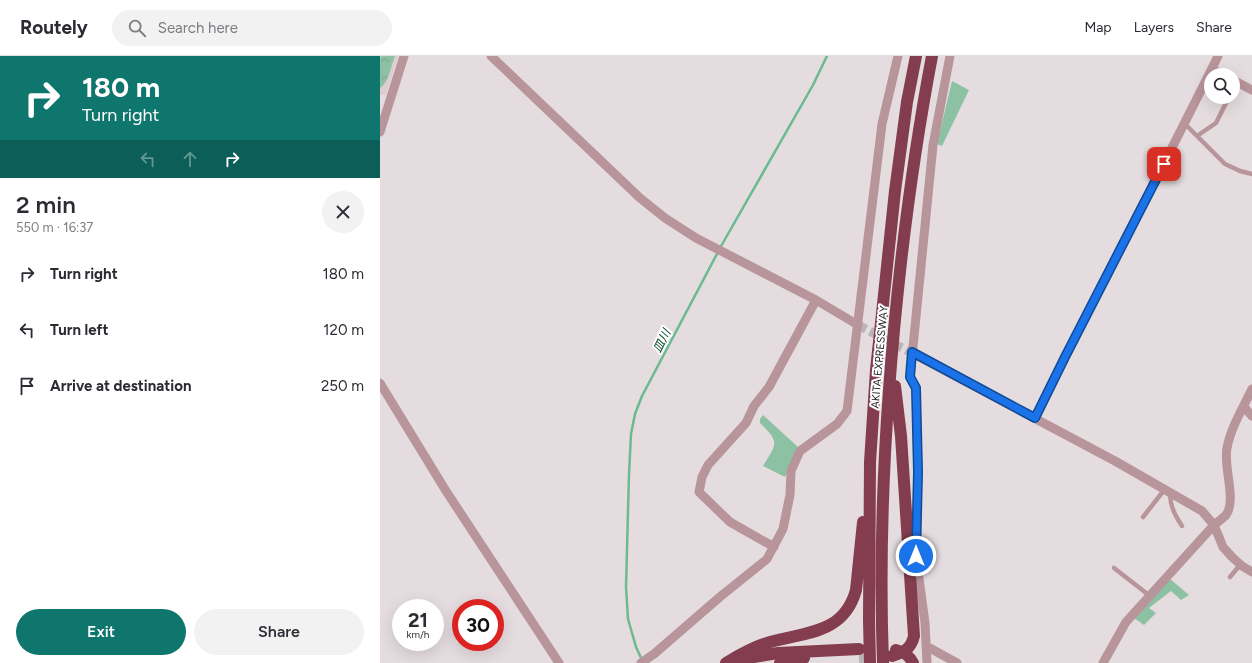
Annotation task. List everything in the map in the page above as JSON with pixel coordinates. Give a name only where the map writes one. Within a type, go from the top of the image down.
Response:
[{"type":"highway","name":"AKITA EXPRESSWAY","points":[[870,663],[870,462],[884,292],[907,102],[916,56]]},
{"type":"highway","name":"AKITA EXPRESSWAY","points":[[892,655],[882,620],[883,483],[892,355],[910,192],[922,105],[932,56]]},
{"type":"highway","points":[[892,355],[901,436],[914,636],[912,643],[892,655]]},
{"type":"highway","points":[[727,662],[769,642],[823,628],[842,616],[848,608],[856,590],[870,462]]},
{"type":"highway","points":[[727,662],[778,653],[859,653],[802,659],[780,663]]},
{"type":"highway","points":[[892,655],[911,658],[913,663]]},
{"type":"street","points":[[380,132],[404,56]]},
{"type":"street","points":[[491,56],[640,198],[665,218],[690,234],[816,300],[858,325]]},
{"type":"street","points":[[644,661],[767,559],[783,529],[790,495],[791,471],[800,451],[837,424],[847,411],[882,124],[898,56]]},
{"type":"street","points":[[927,663],[920,577],[916,556],[918,472],[916,388],[910,377],[933,145],[950,56]]},
{"type":"street","points":[[1212,68],[1218,56]]},
{"type":"street","points":[[1035,418],[1204,85]]},
{"type":"street","points":[[1240,86],[1252,90]]},
{"type":"street","points":[[774,547],[730,522],[699,492],[702,477],[708,465],[746,423],[754,406],[769,387],[816,300]]},
{"type":"street","points":[[912,352],[1035,418],[1202,511],[1214,525],[1223,547],[1240,565],[1252,572]]},
{"type":"street","points":[[380,383],[446,491],[559,663]]},
{"type":"street","points":[[1103,663],[1126,622],[1214,525],[1226,515],[1230,500],[1227,449],[1231,432],[1252,389]]},
{"type":"street","points":[[1244,408],[1252,416]]},
{"type":"street","points":[[926,646],[957,663]]},
{"type":"lane","points":[[1197,136],[1216,123],[1226,104]]},
{"type":"lane","points":[[1185,124],[1225,164],[1240,171],[1252,174]]},
{"type":"lane","points":[[1144,517],[1168,491]]},
{"type":"lane","points":[[1168,491],[1177,518],[1182,526]]},
{"type":"lane","points":[[1230,577],[1240,565]]},
{"type":"lane","points":[[1114,568],[1150,596]]},
{"type":"shaded area","points":[[380,56],[398,56],[386,95],[380,95]]},
{"type":"green space","points":[[381,56],[395,56],[388,78],[380,88],[380,59]]},
{"type":"green space","points":[[952,81],[969,90],[942,146],[937,144]]},
{"type":"green space","points":[[763,415],[798,447],[785,477],[763,466],[771,453],[774,440],[760,423],[760,419]]},
{"type":"green space","points":[[1169,578],[1189,595],[1181,600],[1171,591],[1149,608],[1156,613],[1144,625],[1134,618]]},
{"type":"waterway","name":"皿川","points":[[720,248],[813,85],[827,56]]},
{"type":"waterway","name":"皿川","points":[[642,660],[636,647],[628,619],[626,587],[631,434],[635,414],[642,396],[718,252]]},
{"type":"tunnel","points":[[858,325],[912,353]]},
{"type":"tunnel","points":[[859,657],[892,656]]},
{"type":"route","points":[[916,556],[918,472],[916,388],[910,377],[912,352],[1035,418],[1164,164]]}]
